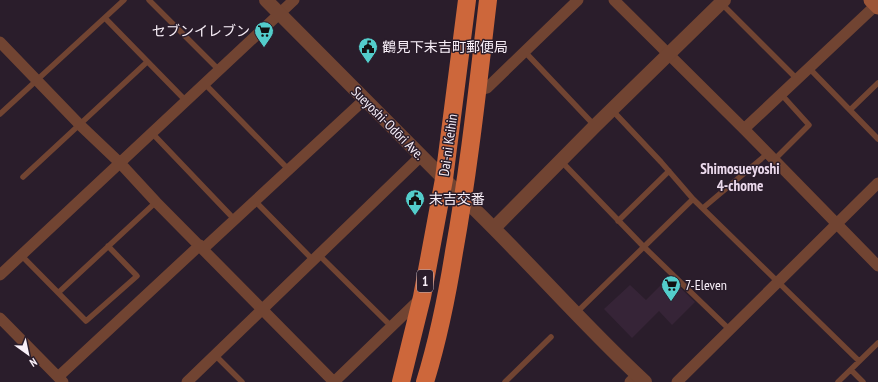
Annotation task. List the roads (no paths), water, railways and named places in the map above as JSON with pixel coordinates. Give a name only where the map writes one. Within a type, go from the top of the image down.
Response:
[{"type":"highway","name":"Dai-ni Keihin","points":[[401,382],[422,297],[444,179],[467,0]]},
{"type":"highway","name":"Dai-ni Keihin","points":[[425,382],[434,351],[451,272],[464,199],[488,0]]},
{"type":"street","name":"Sueyoshi-Odōri Ave.","points":[[266,0],[494,228],[638,380]]},
{"type":"street","points":[[0,275],[294,0]]},
{"type":"street","points":[[477,91],[487,88],[578,0]]},
{"type":"street","points":[[614,0],[744,129],[878,266]]},
{"type":"street","points":[[494,228],[595,126],[723,2]]},
{"type":"street","points":[[744,129],[875,4]]},
{"type":"street","points":[[0,42],[334,382],[422,297]]},
{"type":"street","points":[[0,318],[61,380],[202,247],[365,99]]},
{"type":"street","points":[[187,382],[421,156]]},
{"type":"street","points":[[677,382],[878,183]]},
{"type":"lane","points":[[0,114],[124,0]]},
{"type":"lane","points":[[149,0],[219,70]]},
{"type":"lane","points":[[723,2],[797,79]]},
{"type":"lane","points":[[105,18],[186,101]]},
{"type":"lane","points":[[525,52],[595,126]]},
{"type":"lane","points":[[23,177],[147,62]]},
{"type":"lane","points":[[809,68],[878,139]]},
{"type":"lane","points":[[850,110],[878,83]]},
{"type":"lane","points":[[205,84],[288,169]]},
{"type":"lane","points":[[703,208],[809,125],[781,94]]},
{"type":"lane","points":[[612,110],[693,199],[779,281],[859,361]]},
{"type":"lane","points":[[152,133],[234,219]]},
{"type":"lane","points":[[560,161],[643,246],[730,330]]},
{"type":"lane","points":[[618,221],[669,171]]},
{"type":"lane","points":[[576,313],[643,246],[693,199]]},
{"type":"lane","points":[[254,200],[392,327]]},
{"type":"lane","points":[[59,292],[156,202]]},
{"type":"lane","points":[[21,256],[59,292],[86,321],[136,276],[108,246]]},
{"type":"lane","points":[[505,382],[551,337]]},
{"type":"lane","points":[[838,382],[878,344]]},
{"type":"lane","points":[[215,355],[242,382]]},
{"type":"lane","points":[[851,370],[863,382]]},
{"type":"place","name":"セブンイレブン","points":[[264,48]]},
{"type":"place","name":"鶴見下末吉町郵便局","points":[[368,64]]},
{"type":"place","name":"末吉交番","points":[[415,216]]},
{"type":"place","name":"7-Eleven","points":[[671,302]]},
{"type":"district","name":"Shimosueyoshi 4-chome","points":[[740,178]]}]
